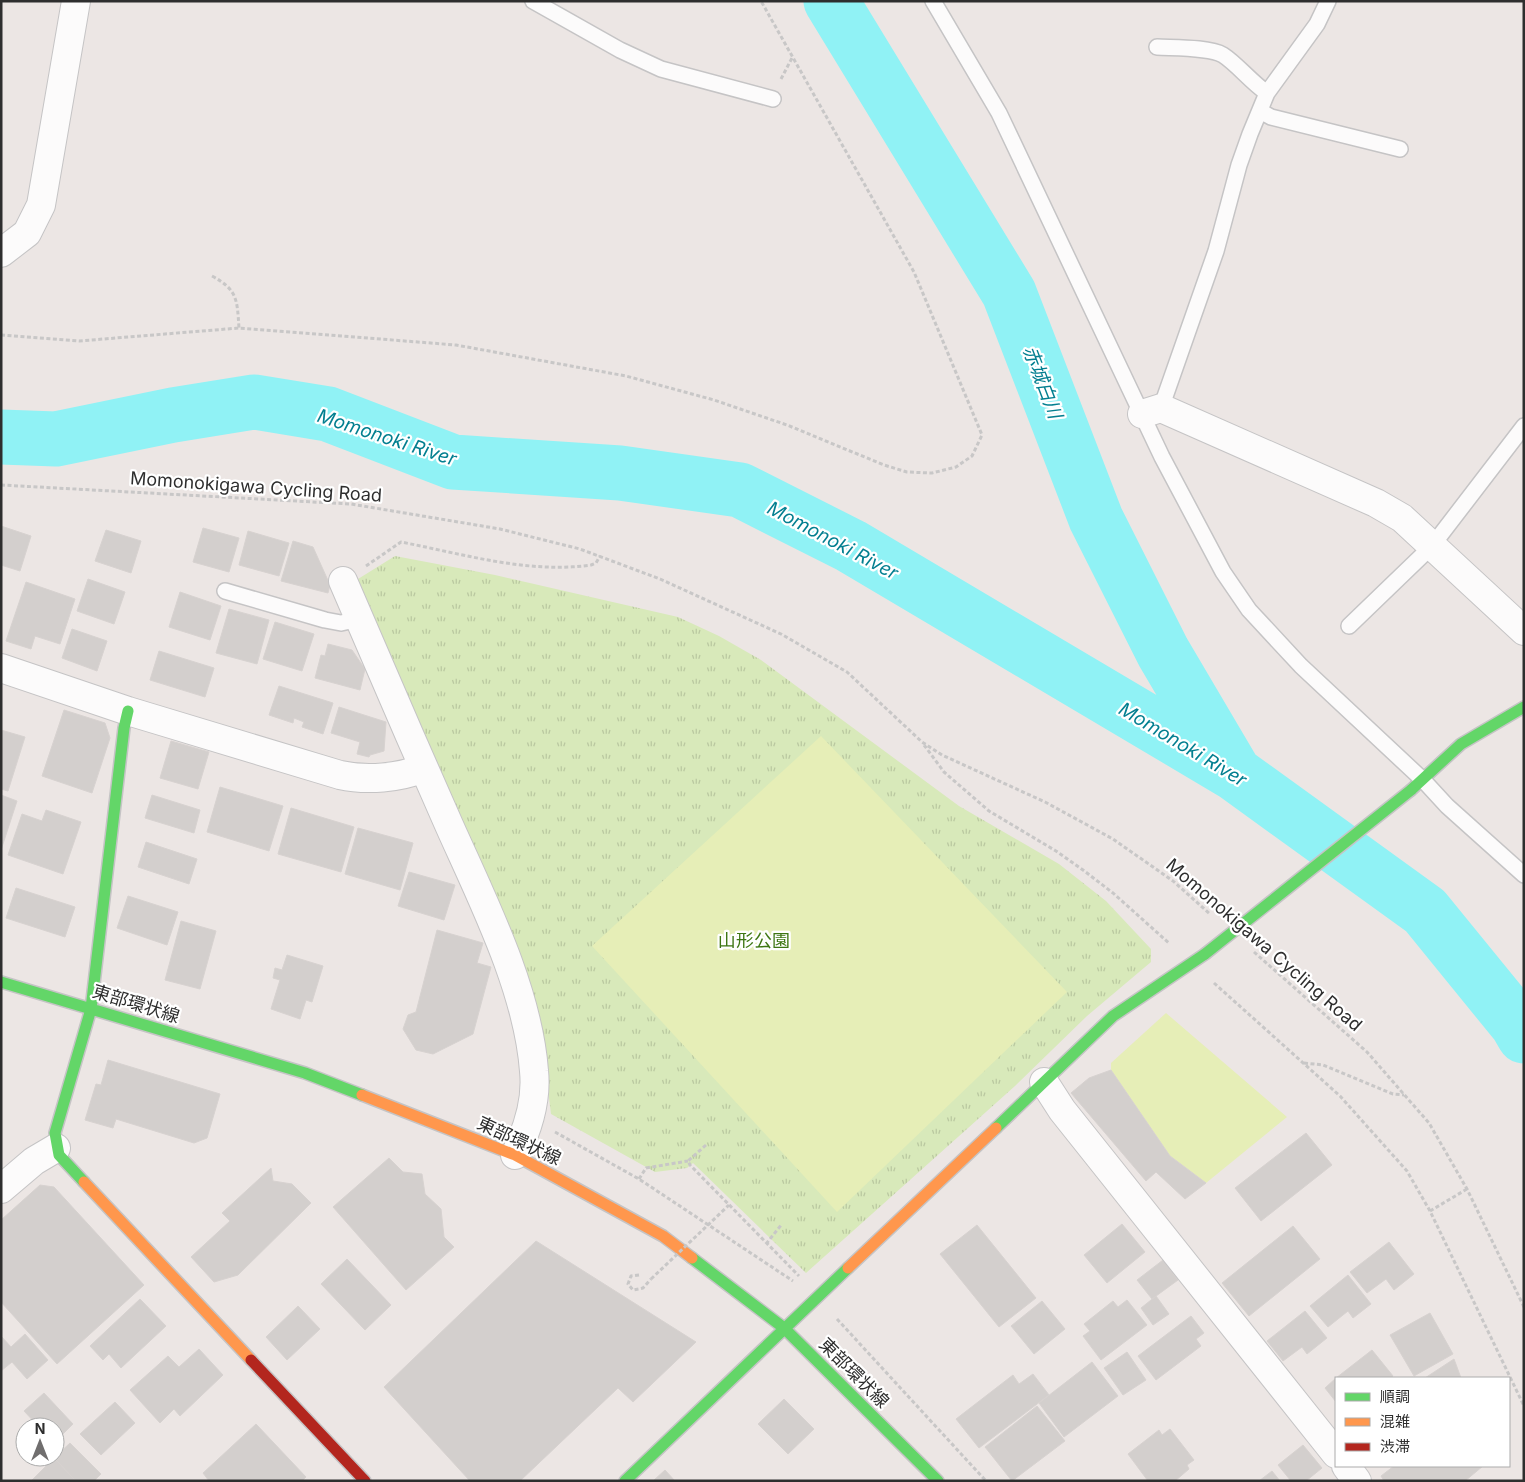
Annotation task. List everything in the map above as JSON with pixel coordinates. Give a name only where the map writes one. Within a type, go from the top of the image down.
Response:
[{"type":"street","points":[[1,254],[27,233],[41,205],[76,1]]},
{"type":"street","points":[[1152,411],[1376,503],[1402,518],[1524,631]]},
{"type":"street","points":[[343,581],[508,960],[527,1031],[534,1071],[534,1098],[529,1120],[515,1155]]},
{"type":"street","points":[[1,668],[128,711],[354,778],[405,774],[424,768]]},
{"type":"street","points":[[625,1481],[1113,1016],[1205,954],[1411,790],[1424,782],[1452,751],[1495,722],[1524,707]]},
{"type":"street","points":[[128,711],[124,728],[91,1008],[55,1133],[56,1148],[59,1155],[365,1481]]},
{"type":"street","name":"東部環状線","points":[[1,982],[305,1073],[515,1155],[663,1236],[784,1328],[938,1481]]},
{"type":"street","points":[[1044,1082],[1062,1110],[1335,1453]]},
{"type":"street","points":[[1,1189],[34,1161],[56,1148]]},
{"type":"street","points":[[1347,1467],[1357,1481]]},
{"type":"lane","points":[[532,1],[620,50],[661,69],[773,99]]},
{"type":"lane","points":[[933,1],[999,112],[1152,411],[1196,524],[1223,572],[1249,610],[1301,666],[1447,806],[1524,875]]},
{"type":"lane","points":[[1152,411],[1216,251],[1239,165],[1267,93],[1317,24],[1328,1]]},
{"type":"lane","points":[[1158,47],[1214,52],[1223,55],[1252,83],[1267,93]]},
{"type":"lane","points":[[1260,112],[1271,117],[1400,150]]},
{"type":"lane","points":[[1349,626],[1432,546],[1524,426]]},
{"type":"lane","points":[[226,592],[325,620],[341,623],[359,619]]},
{"type":"path","points":[[1,335],[79,341],[239,328],[456,345],[626,376],[750,412],[907,472],[932,473],[956,467],[972,456],[982,435],[914,272],[761,1]]},
{"type":"path","points":[[212,276],[231,288],[236,296],[239,328]]},
{"type":"path","name":"Momonokigawa Cycling Road","points":[[1,486],[351,504],[500,529],[600,556],[660,579],[781,634],[847,672],[922,742],[942,755],[1045,802],[1113,839],[1174,881],[1211,914]]},
{"type":"path","points":[[343,581],[401,542],[529,567],[554,569],[591,565],[596,563],[600,556]]},
{"type":"path","points":[[922,742],[944,772],[989,811],[1056,851],[1113,893],[1364,1120],[1407,1171],[1430,1211],[1524,1406]]},
{"type":"path","name":"Momonokigawa Cycling Road","points":[[1248,947],[1367,1052],[1429,1123],[1467,1190],[1524,1307]]},
{"type":"path","points":[[1303,1063],[1323,1065],[1393,1094],[1405,1095]]},
{"type":"path","points":[[529,1120],[569,1139],[639,1179],[781,1275],[800,1282]]},
{"type":"path","points":[[639,1179],[646,1168],[688,1161],[706,1145]]},
{"type":"path","points":[[688,1161],[728,1205],[800,1277]]},
{"type":"path","points":[[1430,1211],[1467,1190]]},
{"type":"path","points":[[639,1275],[632,1276],[629,1280],[628,1284],[634,1290],[643,1288],[728,1205]]},
{"type":"path","points":[[766,1244],[782,1224]]},
{"type":"path","points":[[835,1316],[986,1481]]},
{"type":"green space","name":"山形公園","points":[[395,556],[495,575],[678,617],[719,636],[761,660],[959,806],[1059,864],[1106,901],[1151,949],[1151,962],[1087,1016],[1015,1086],[806,1273],[693,1163],[687,1168],[655,1172],[551,1114],[543,1050],[512,938],[358,579]]},
{"type":"green space","points":[[821,736],[1067,992],[837,1212],[592,946]]},
{"type":"green space","points":[[1166,1013],[1287,1117],[1206,1183],[1170,1156],[1111,1070],[1111,1063]]},
{"type":"building","points":[[1,526],[31,536],[20,571],[1,565]]},
{"type":"building","points":[[203,528],[239,538],[229,572],[193,562]]},
{"type":"building","points":[[106,530],[141,541],[131,573],[95,561]]},
{"type":"building","points":[[248,531],[289,543],[279,576],[239,565]]},
{"type":"building","points":[[293,541],[313,547],[330,585],[328,593],[281,581]]},
{"type":"building","points":[[88,579],[125,592],[114,624],[77,611]]},
{"type":"building","points":[[26,582],[75,599],[60,644],[35,636],[31,649],[6,641]]},
{"type":"building","points":[[180,592],[221,606],[210,640],[169,627]]},
{"type":"building","points":[[229,609],[269,620],[257,664],[216,653]]},
{"type":"building","points":[[275,622],[314,634],[302,671],[263,659]]},
{"type":"building","points":[[72,629],[107,641],[97,671],[62,658]]},
{"type":"building","points":[[328,644],[352,650],[365,669],[360,690],[315,678],[321,655],[325,656]]},
{"type":"building","points":[[159,651],[214,668],[205,697],[150,680]]},
{"type":"building","points":[[279,686],[333,703],[323,734],[302,727],[304,722],[294,718],[293,723],[269,715]]},
{"type":"building","points":[[339,707],[386,722],[384,751],[369,757],[357,754],[360,742],[331,733]]},
{"type":"building","points":[[64,710],[105,723],[110,738],[92,793],[42,776]]},
{"type":"building","points":[[1,730],[25,737],[8,791],[1,789]]},
{"type":"building","points":[[171,741],[209,752],[198,789],[160,778]]},
{"type":"building","points":[[220,787],[283,806],[269,851],[207,832]]},
{"type":"building","points":[[1,795],[17,801],[1,850]]},
{"type":"building","points":[[152,795],[200,810],[194,833],[145,818]]},
{"type":"building","points":[[291,808],[354,827],[341,872],[278,854]]},
{"type":"building","points":[[46,810],[81,822],[63,874],[8,855],[22,814],[42,821]]},
{"type":"building","points":[[358,828],[413,843],[400,890],[345,874]]},
{"type":"building","points":[[146,842],[197,859],[189,884],[138,867]]},
{"type":"building","points":[[409,872],[455,885],[444,920],[398,906]]},
{"type":"building","points":[[16,888],[75,907],[65,937],[6,918]]},
{"type":"building","points":[[128,896],[178,912],[167,945],[117,928]]},
{"type":"building","points":[[181,921],[216,931],[200,989],[165,980]]},
{"type":"building","points":[[437,930],[483,943],[477,963],[491,967],[473,1034],[433,1054],[416,1050],[403,1029],[408,1015],[416,1012]]},
{"type":"building","points":[[287,955],[323,966],[312,1002],[306,1000],[300,1019],[271,1009],[280,980],[273,978],[275,968],[282,970]]},
{"type":"building","points":[[108,1060],[220,1094],[207,1138],[194,1143],[116,1119],[113,1128],[85,1120],[96,1084],[101,1085]]},
{"type":"building","points":[[1111,1070],[1170,1156],[1206,1183],[1185,1199],[1156,1172],[1146,1181],[1071,1093],[1089,1078]]},
{"type":"building","points":[[1306,1133],[1332,1165],[1261,1221],[1235,1188]]},
{"type":"building","points":[[389,1158],[403,1172],[422,1174],[425,1194],[441,1209],[444,1237],[454,1247],[406,1290],[333,1207]]},
{"type":"building","points":[[271,1168],[273,1181],[292,1184],[311,1203],[238,1275],[214,1282],[191,1257],[230,1221],[222,1213]]},
{"type":"building","points":[[40,1185],[54,1187],[144,1285],[57,1364],[1,1302],[1,1220]]},
{"type":"building","points":[[1122,1224],[1145,1252],[1107,1283],[1084,1255]]},
{"type":"building","points":[[977,1225],[1036,1298],[999,1327],[940,1254]]},
{"type":"building","points":[[1293,1226],[1320,1259],[1249,1316],[1222,1283]]},
{"type":"building","points":[[536,1241],[696,1342],[633,1402],[618,1388],[520,1481],[470,1481],[384,1387]]},
{"type":"building","points":[[1389,1242],[1414,1274],[1394,1290],[1386,1279],[1367,1293],[1350,1272]]},
{"type":"building","points":[[347,1259],[391,1305],[365,1330],[321,1284]]},
{"type":"building","points":[[1163,1260],[1178,1280],[1152,1299],[1137,1280]]},
{"type":"building","points":[[1348,1275],[1371,1304],[1353,1318],[1348,1311],[1328,1327],[1310,1306]]},
{"type":"building","points":[[1156,1296],[1169,1314],[1153,1325],[1141,1308]]},
{"type":"building","points":[[140,1299],[166,1326],[121,1368],[109,1354],[103,1360],[90,1346]]},
{"type":"building","points":[[1127,1300],[1147,1325],[1101,1360],[1083,1336],[1090,1331],[1084,1324],[1113,1301],[1118,1307]]},
{"type":"building","points":[[1042,1301],[1065,1329],[1034,1354],[1011,1326]]},
{"type":"building","points":[[298,1306],[320,1329],[287,1360],[266,1337]]},
{"type":"building","points":[[1305,1311],[1327,1338],[1307,1354],[1302,1347],[1283,1361],[1267,1341]]},
{"type":"building","points":[[1430,1313],[1453,1354],[1414,1376],[1390,1335]]},
{"type":"building","points":[[1191,1316],[1204,1333],[1196,1339],[1201,1346],[1156,1380],[1138,1356]]},
{"type":"building","points":[[25,1334],[48,1360],[27,1379],[12,1362],[1,1371],[1,1336],[11,1347]]},
{"type":"building","points":[[199,1349],[223,1375],[180,1416],[174,1409],[160,1423],[130,1390],[168,1356],[179,1367]]},
{"type":"building","points":[[1372,1350],[1393,1376],[1392,1377],[1337,1377]]},
{"type":"building","points":[[1127,1352],[1146,1380],[1123,1395],[1104,1368]]},
{"type":"building","points":[[1454,1359],[1461,1377],[1427,1377]]},
{"type":"building","points":[[1092,1362],[1118,1396],[1064,1437],[1039,1403]]},
{"type":"building","points":[[1033,1374],[1049,1395],[979,1448],[956,1419],[1013,1375],[1019,1384]]},
{"type":"building","points":[[1335,1379],[1335,1401],[1325,1388]]},
{"type":"building","points":[[44,1393],[73,1424],[65,1432],[65,1417],[30,1417],[24,1411]]},
{"type":"building","points":[[784,1399],[814,1429],[788,1454],[758,1424]]},
{"type":"building","points":[[115,1402],[135,1423],[101,1455],[80,1434]]},
{"type":"building","points":[[1037,1406],[1065,1441],[1012,1481],[985,1447]]},
{"type":"building","points":[[256,1424],[306,1477],[302,1481],[209,1481],[203,1473]]},
{"type":"building","points":[[1170,1429],[1194,1460],[1187,1465],[1189,1469],[1175,1481],[1148,1481],[1128,1454],[1159,1430],[1162,1435]]},
{"type":"building","points":[[70,1443],[101,1474],[94,1481],[76,1481],[63,1467],[65,1467],[65,1448]]},
{"type":"building","points":[[1303,1445],[1322,1468],[1306,1481],[1291,1481],[1278,1465]]},
{"type":"building","points":[[45,1467],[63,1467],[76,1481],[31,1481]]},
{"type":"building","points":[[1393,1467],[1482,1467],[1465,1481],[1384,1481],[1381,1476]]},
{"type":"building","points":[[665,1470],[675,1481],[653,1481]]},
{"type":"building","points":[[1272,1471],[1280,1481],[1259,1481]]},
{"type":"waterway","name":"赤城白川","points":[[831,1],[1009,293],[1096,519],[1163,652],[1232,769]]},
{"type":"waterway","name":"Momonoki River","points":[[1,437],[56,439],[173,415],[254,402],[328,414],[453,462],[620,473],[740,490],[851,546],[1234,773],[1425,911],[1517,1024],[1524,1036]]},
{"type":"traffic: fast","points":[[1411,790],[1461,744],[1524,707]]},
{"type":"traffic: fast","points":[[84,1182],[59,1155],[55,1133],[91,1009],[124,728],[128,711]]},
{"type":"traffic: fast","points":[[1205,954],[1411,790]]},
{"type":"traffic: fast","points":[[996,1128],[1113,1016],[1205,954]]},
{"type":"traffic: fast","points":[[1,982],[305,1073],[362,1095]]},
{"type":"traffic: fast","points":[[692,1258],[784,1328],[938,1481]]},
{"type":"traffic: fast","points":[[625,1481],[848,1268]]},
{"type":"traffic: slow","points":[[362,1095],[515,1155],[663,1236],[692,1258]]},
{"type":"traffic: slow","points":[[848,1268],[996,1128]]},
{"type":"traffic: slow","points":[[84,1182],[251,1360]]},
{"type":"traffic: jam","points":[[251,1360],[365,1481]]}]
